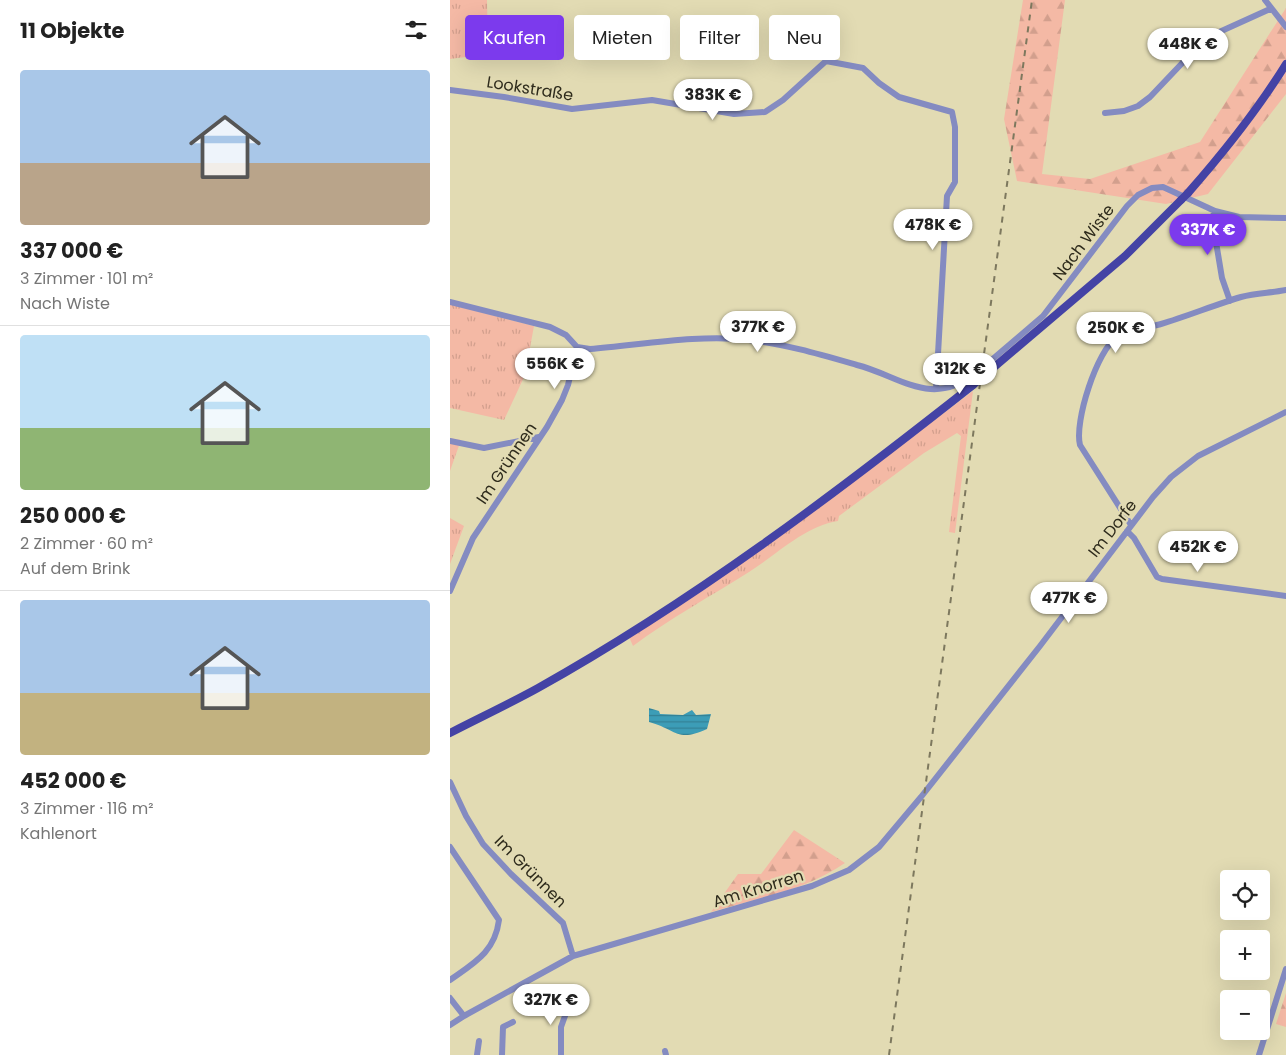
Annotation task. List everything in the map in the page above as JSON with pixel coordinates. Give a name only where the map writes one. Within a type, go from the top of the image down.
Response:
[{"type":"main road","points":[[450,733],[538,689],[660,614],[776,534],[891,450],[973,385],[1125,256],[1188,193],[1248,121],[1286,64]]},
{"type":"street","points":[[1266,0],[1270,9],[1286,28]]},
{"type":"street","points":[[1105,113],[1124,111],[1138,106],[1150,97],[1206,38],[1270,9]]},
{"type":"street","name":"Lookstraße","points":[[450,90],[504,96],[572,109],[652,100],[734,114],[765,112],[783,100],[826,61],[863,68],[879,84],[899,97],[952,112],[955,127],[955,182],[947,196],[936,390]]},
{"type":"street","name":"Nach Wiste","points":[[936,390],[951,387],[974,374],[1043,316],[1138,195],[1152,188],[1163,187],[1214,211],[1239,217],[1286,218]]},
{"type":"street","points":[[1214,211],[1212,218],[1222,278],[1230,301]]},
{"type":"street","points":[[1286,290],[1256,294],[1230,301],[1210,309],[1117,337],[1106,350],[1092,378],[1078,424],[1080,445],[1156,577],[1162,580],[1286,596]]},
{"type":"street","points":[[450,302],[550,327],[566,335],[576,347],[590,349],[723,338],[750,340],[859,365],[918,389],[936,390]]},
{"type":"street","name":"Im Grünnen","points":[[450,591],[472,538],[558,407],[568,385],[576,347]]},
{"type":"street","name":"Im Dorfe","points":[[921,797],[1170,477],[1215,447],[1286,412]]},
{"type":"street","points":[[450,441],[484,448],[539,437]]},
{"type":"street","name":"Im Grünnen","points":[[450,782],[466,816],[483,844],[511,874],[563,923],[573,956]]},
{"type":"street","name":"Am Knorren","points":[[450,1026],[464,1016],[573,956],[671,929],[832,879],[864,860],[880,847],[921,797]]},
{"type":"street","points":[[450,847],[499,920],[497,935],[479,960],[450,980]]},
{"type":"street","points":[[1259,1055],[1286,969]]},
{"type":"street","points":[[450,998],[464,1016]]},
{"type":"street","points":[[561,1055],[561,1027],[570,1002]]},
{"type":"street","points":[[502,1055],[503,1028],[513,1022]]},
{"type":"street","points":[[477,1055],[479,1041]]},
{"type":"green space","points":[[450,0],[487,0],[487,15],[465,15],[465,57],[450,59]]},
{"type":"green space","points":[[1023,0],[1065,0],[1042,174],[1090,179],[1200,142],[1286,8],[1286,94],[1208,194],[1166,204],[1017,181],[1004,119]]},
{"type":"green space","points":[[450,304],[534,326],[525,375],[504,420],[450,408]]},
{"type":"green space","points":[[973,391],[955,533],[949,532],[961,436],[957,433],[924,453],[839,516],[838,521],[826,524],[802,535],[749,572],[633,646],[629,637],[822,505]]},
{"type":"green space","points":[[450,438],[461,440],[450,471]]},
{"type":"green space","points":[[450,518],[464,526],[450,564]]},
{"type":"green space","points":[[794,830],[845,863],[797,887],[711,912],[738,874],[761,874]]},
{"type":"green space","points":[[1286,993],[1286,1027],[1276,1024]]},
{"type":"water","points":[[649,708],[659,711],[660,714],[683,715],[692,710],[696,715],[711,714],[707,729],[683,735],[649,722]]},
{"type":"railway","points":[[889,1055],[1032,0]]}]
